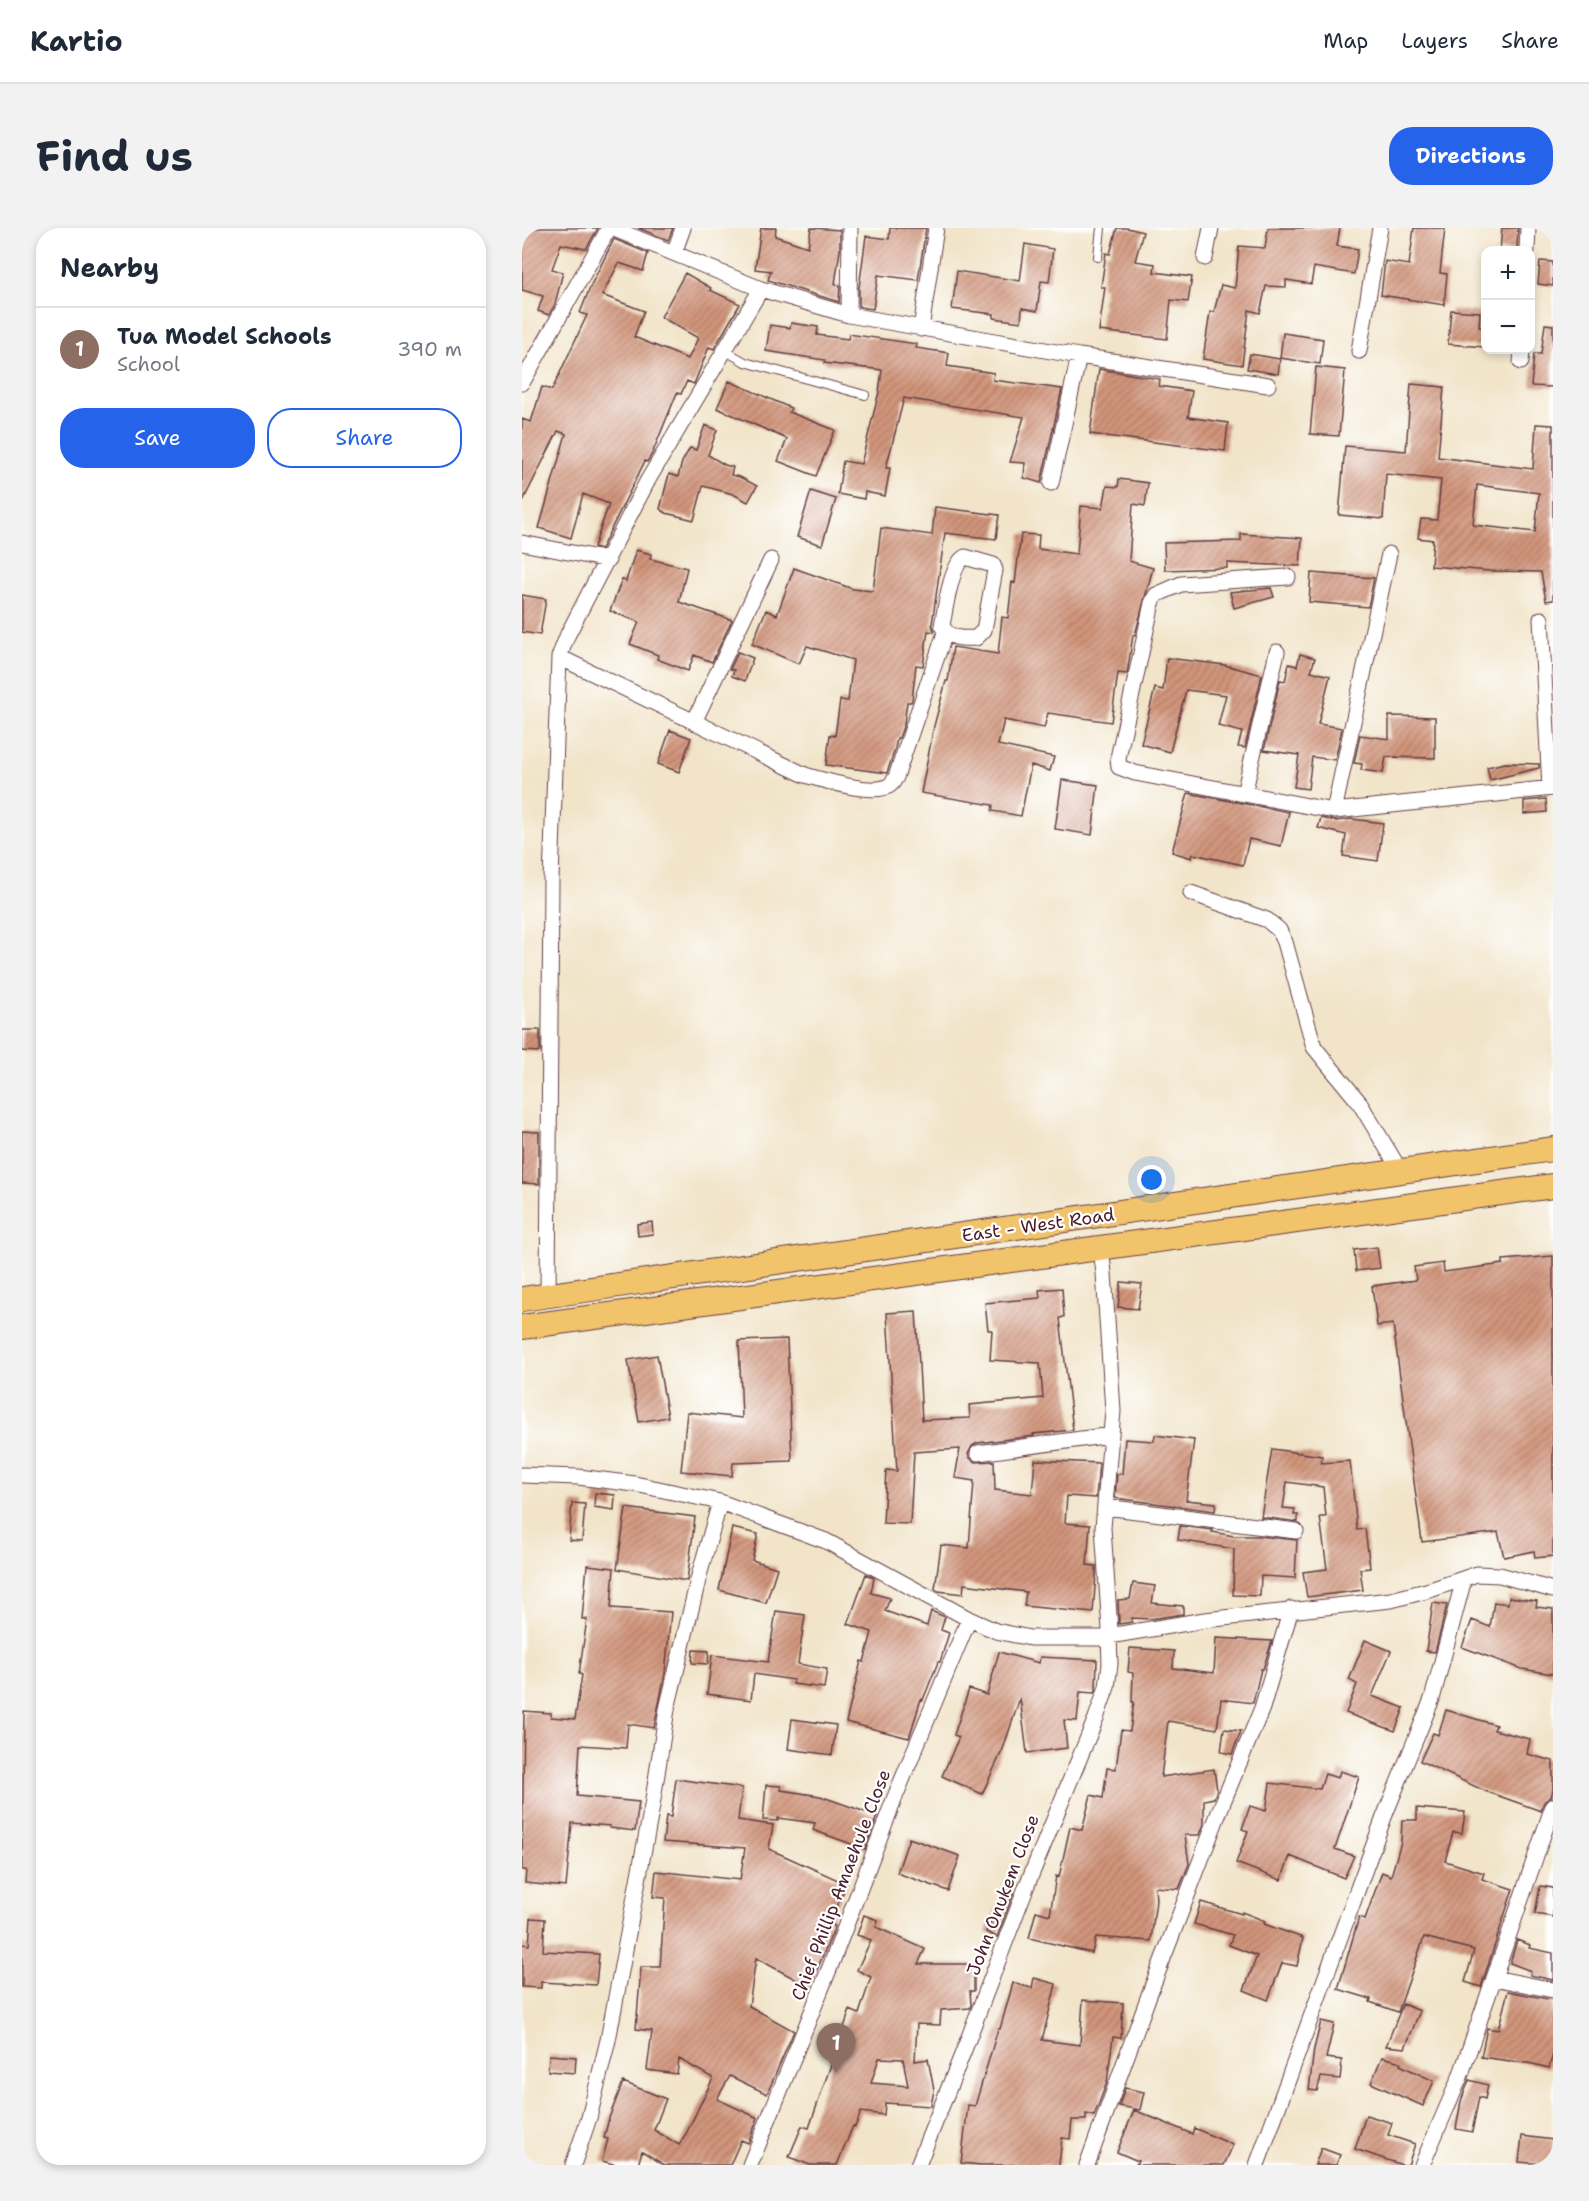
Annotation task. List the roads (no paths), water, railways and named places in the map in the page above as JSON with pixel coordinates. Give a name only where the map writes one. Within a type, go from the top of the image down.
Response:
[{"type":"main road","name":"East - West Road","points":[[522,1299],[1553,1149]]},
{"type":"main road","name":"East - West Road","points":[[522,1327],[1553,1186]]},
{"type":"street","points":[[522,383],[610,228],[761,289],[849,315],[1079,356],[1268,385]]},
{"type":"street","points":[[674,253],[683,228]]},
{"type":"street","points":[[849,315],[850,228]]},
{"type":"street","points":[[921,329],[936,228]]},
{"type":"street","points":[[1205,258],[1211,228]]},
{"type":"street","points":[[1359,351],[1380,228]]},
{"type":"street","points":[[1527,246],[1528,228]]},
{"type":"street","points":[[548,1296],[551,880],[559,657],[568,634],[648,480],[761,289]]},
{"type":"street","points":[[1051,483],[1079,356]]},
{"type":"street","points":[[522,543],[608,560]]},
{"type":"street","points":[[1334,811],[1389,554]]},
{"type":"street","points":[[559,657],[805,775],[827,782],[879,789],[890,786],[896,777],[945,633],[942,626],[955,569],[965,557],[993,565],[995,570],[981,636],[970,639],[945,633]]},
{"type":"street","points":[[694,722],[771,560]]},
{"type":"street","points":[[1288,577],[1181,584],[1156,595],[1152,603],[1118,758],[1119,767],[1135,773],[1334,811],[1551,788],[1541,619]]},
{"type":"street","points":[[1244,794],[1277,652]]},
{"type":"street","points":[[1191,893],[1267,920],[1279,930],[1285,942],[1314,1047],[1359,1102],[1401,1172]]},
{"type":"street","name":"John Onukem Close","points":[[918,2165],[1107,1687],[1110,1630],[1104,1528],[1112,1435],[1112,1400],[1101,1249]]},
{"type":"street","points":[[978,1453],[1112,1435]]},
{"type":"street","points":[[522,1475],[578,1477],[635,1484],[720,1502],[826,1541],[969,1619],[996,1631],[1030,1638],[1104,1638],[1109,1635],[1205,1620],[1391,1600],[1486,1574],[1529,1582],[1553,1590]]},
{"type":"street","points":[[573,2165],[589,2118],[608,2040],[652,1806],[667,1709],[700,1572],[720,1502]]},
{"type":"street","points":[[1105,1507],[1296,1531]]},
{"type":"street","points":[[1257,2165],[1384,1817],[1432,1699],[1464,1579]]},
{"type":"street","points":[[1087,2165],[1157,1973],[1262,1708],[1292,1609]]},
{"type":"street","name":"Chief Phillip Amaehule Close","points":[[750,2165],[969,1619]]},
{"type":"street","points":[[1422,2165],[1460,2077],[1553,1806]]},
{"type":"street","points":[[1494,1978],[1553,1990]]},
{"type":"lane","points":[[1098,256],[1101,228]]},
{"type":"lane","points":[[724,350],[745,362],[865,395]]},
{"type":"place","name":"Tua Model Schools","points":[[836,2073]]}]
